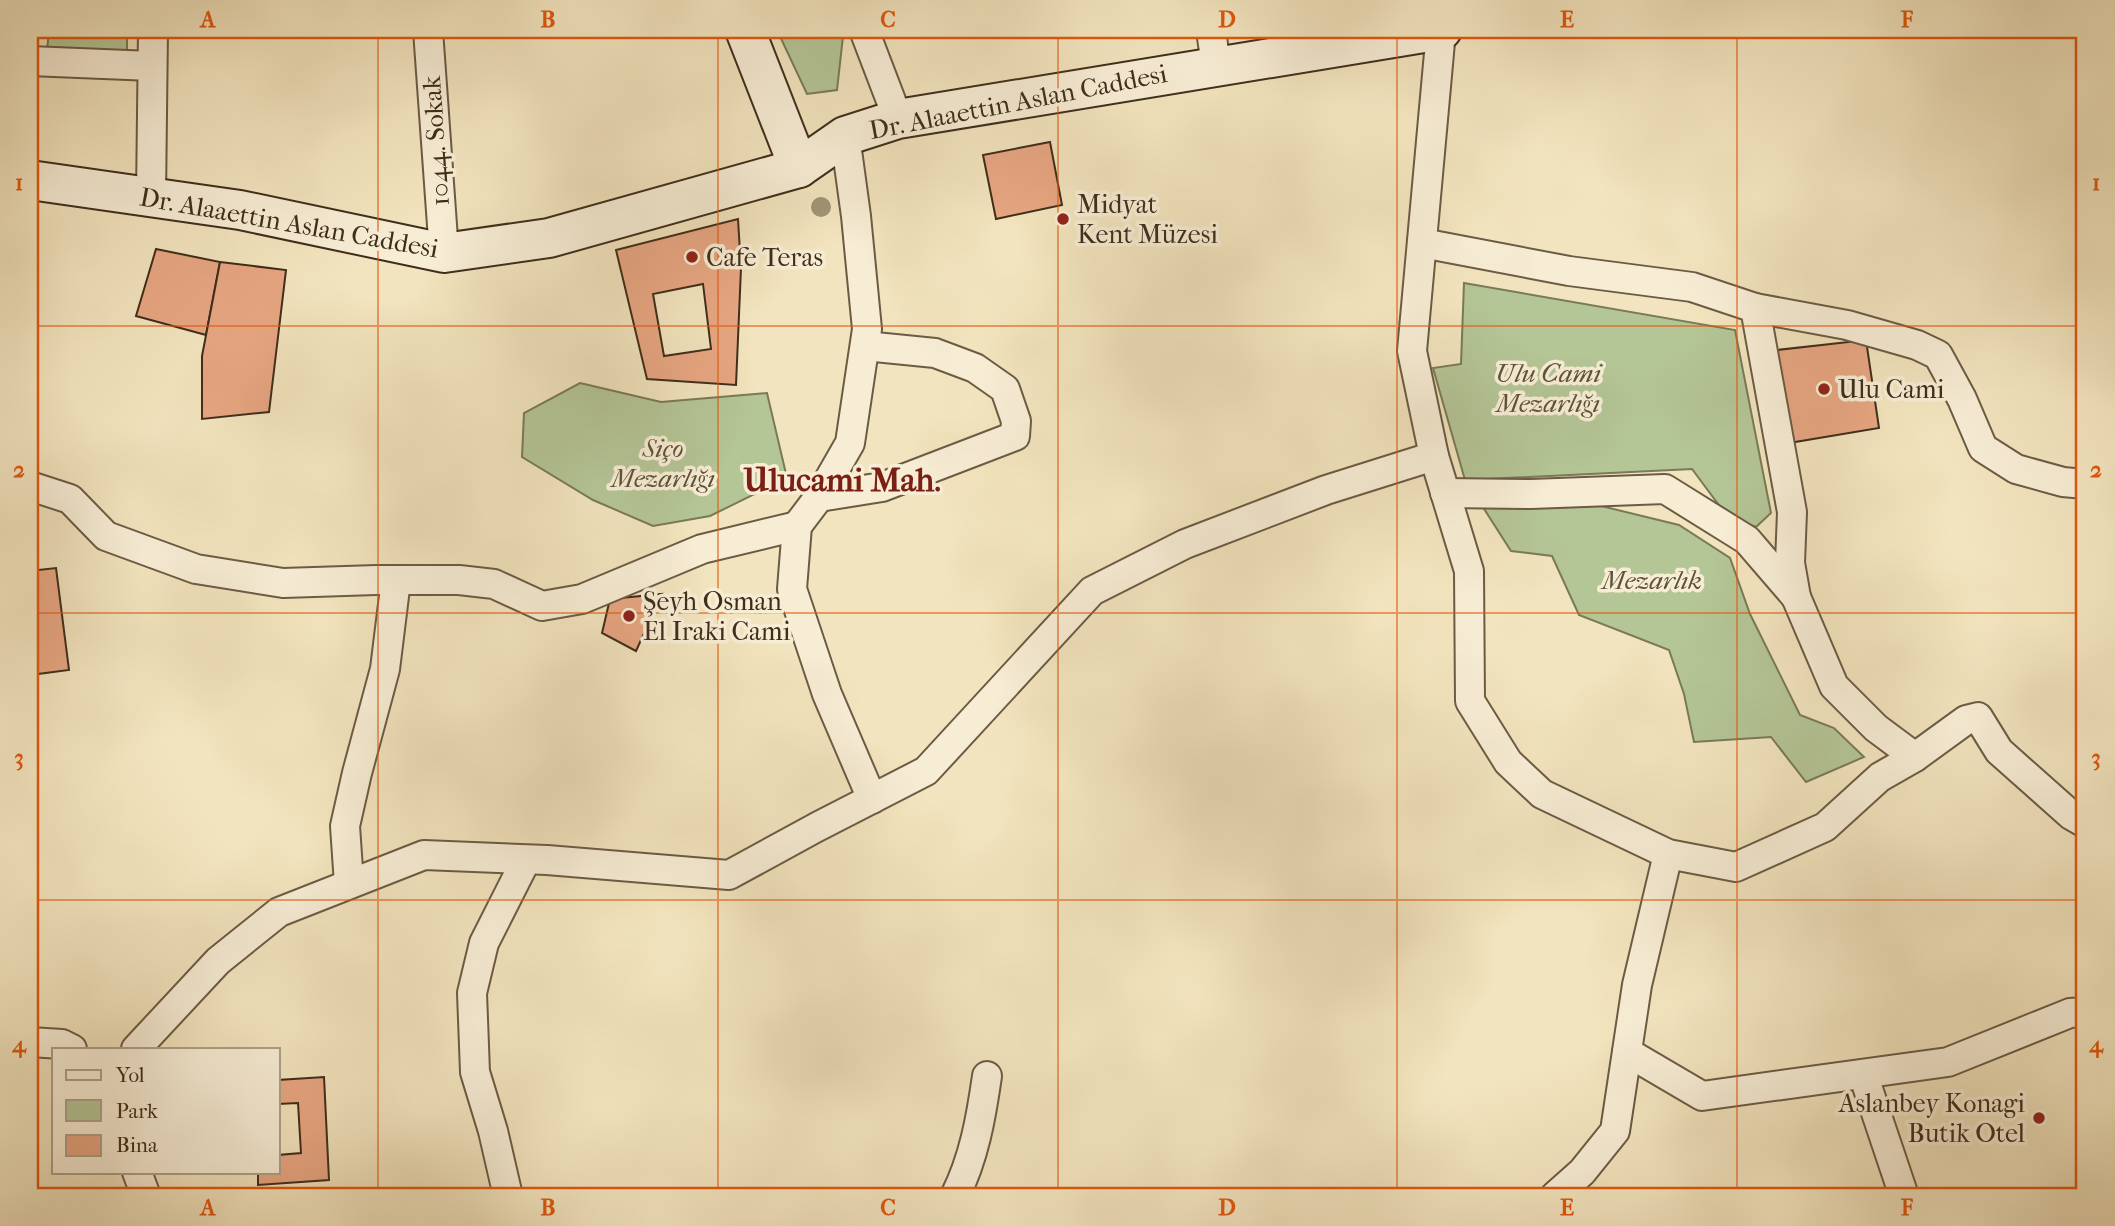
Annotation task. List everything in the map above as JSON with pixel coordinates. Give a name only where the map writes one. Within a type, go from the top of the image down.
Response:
[{"type":"street","points":[[151,197],[153,30]]},
{"type":"street","name":"1044. Sokak","points":[[428,30],[444,253]]},
{"type":"street","points":[[745,30],[799,168]]},
{"type":"street","points":[[864,30],[898,120]]},
{"type":"street","points":[[1441,30],[1412,351],[1434,456],[1469,571],[1470,701],[1508,762],[1542,794],[1668,854],[1736,867],[1825,827],[1880,777],[1915,757],[1966,720],[1979,717],[1999,751],[2071,816],[2085,823]]},
{"type":"street","name":"Dr. Alaaettin Aslan Caddesi","points":[[30,180],[240,210],[444,253],[549,239],[799,168],[845,136],[898,120],[1213,48],[1441,30]]},
{"type":"street","points":[[30,61],[152,66]]},
{"type":"street","points":[[845,136],[867,329],[850,443],[819,496],[797,526],[792,589],[827,694],[872,799]]},
{"type":"street","points":[[1422,243],[1569,271],[1692,287],[1755,308],[1847,325],[1917,345],[1938,355],[1983,448],[2016,469],[2063,482],[2085,484]]},
{"type":"street","points":[[1755,308],[1792,512],[1790,563],[1796,597],[1834,686],[1876,728],[1915,757]]},
{"type":"street","points":[[819,496],[881,487],[1014,436],[1016,421],[1005,389],[975,368],[935,353],[865,346]]},
{"type":"street","points":[[137,1048],[218,961],[279,912],[424,855],[729,875],[926,771],[1092,591],[1198,539],[1326,489],[1434,456]]},
{"type":"street","points":[[30,486],[70,499],[106,536],[196,569],[283,583],[459,580],[494,584],[542,606],[582,599],[702,549],[797,526]]},
{"type":"street","points":[[1446,493],[1531,494],[1665,489],[1747,540],[1796,597]]},
{"type":"street","points":[[349,884],[345,825],[385,669],[396,580]]},
{"type":"street","points":[[1557,1196],[1582,1172],[1615,1131],[1637,985],[1668,854]]},
{"type":"street","points":[[508,1196],[493,1130],[475,1072],[472,993],[484,943],[526,860]]},
{"type":"street","points":[[1627,1052],[1702,1096],[1948,1062],[2070,1013],[2085,1012]]},
{"type":"street","points":[[30,1042],[62,1044],[70,1048]]},
{"type":"street","points":[[1863,1074],[1904,1196]]},
{"type":"street","points":[[955,1196],[966,1174],[981,1121],[987,1076]]},
{"type":"street","points":[[138,1174],[146,1196]]},
{"type":"green space","points":[[49,30],[127,30],[127,50],[47,51]]},
{"type":"green space","points":[[777,30],[840,30],[843,36],[837,90],[807,94]]},
{"type":"green space","name":"Ulu Cami Mezarlığı","points":[[1464,283],[1735,330],[1771,513],[1756,527],[1727,516],[1692,469],[1465,480],[1433,368],[1461,364]]},
{"type":"green space","name":"Siço Mezarlığı","points":[[580,383],[661,402],[767,393],[787,478],[710,516],[653,526],[593,500],[522,457],[524,413]]},
{"type":"green space","name":"Mezarlık","points":[[1479,501],[1589,503],[1679,525],[1730,558],[1750,614],[1800,715],[1834,728],[1864,757],[1806,782],[1771,737],[1694,742],[1684,694],[1669,650],[1579,615],[1552,556],[1511,551]]},
{"type":"building","points":[[1050,142],[1062,205],[996,219],[983,155]]},
{"type":"building","points":[[738,219],[741,268],[736,385],[647,379],[616,250]],"holes":[[[703,284],[711,349],[664,356],[653,294]]]},
{"type":"building","points":[[156,249],[220,262],[206,335],[136,316]]},
{"type":"building","points":[[220,262],[286,270],[269,412],[202,419],[202,356]]},
{"type":"building","name":"Ulu Cami","points":[[1866,340],[1879,428],[1783,444],[1768,351]]},
{"type":"building","points":[[56,568],[69,670],[30,675],[30,571]]},
{"type":"building","name":"Şeyh Osman El Iraki Cami","points":[[662,594],[636,651],[602,633],[610,599]]},
{"type":"building","points":[[324,1077],[329,1180],[258,1185],[258,1174],[280,1174],[280,1155],[301,1153],[298,1103],[280,1104],[280,1080]]},
{"type":"place","name":"Midyat Kent Müzesi","points":[[1063,219]]},
{"type":"place","name":"Cafe Teras","points":[[692,257]]},
{"type":"place","name":"Ulu Cami","points":[[1824,389]]},
{"type":"place","name":"Şeyh Osman El Iraki Cami","points":[[629,616]]},
{"type":"place","name":"Aslanbey Konagi Butik Otel","points":[[2039,1118]]},
{"type":"district","name":"Ulucami Mah.","points":[[842,480]]}]
